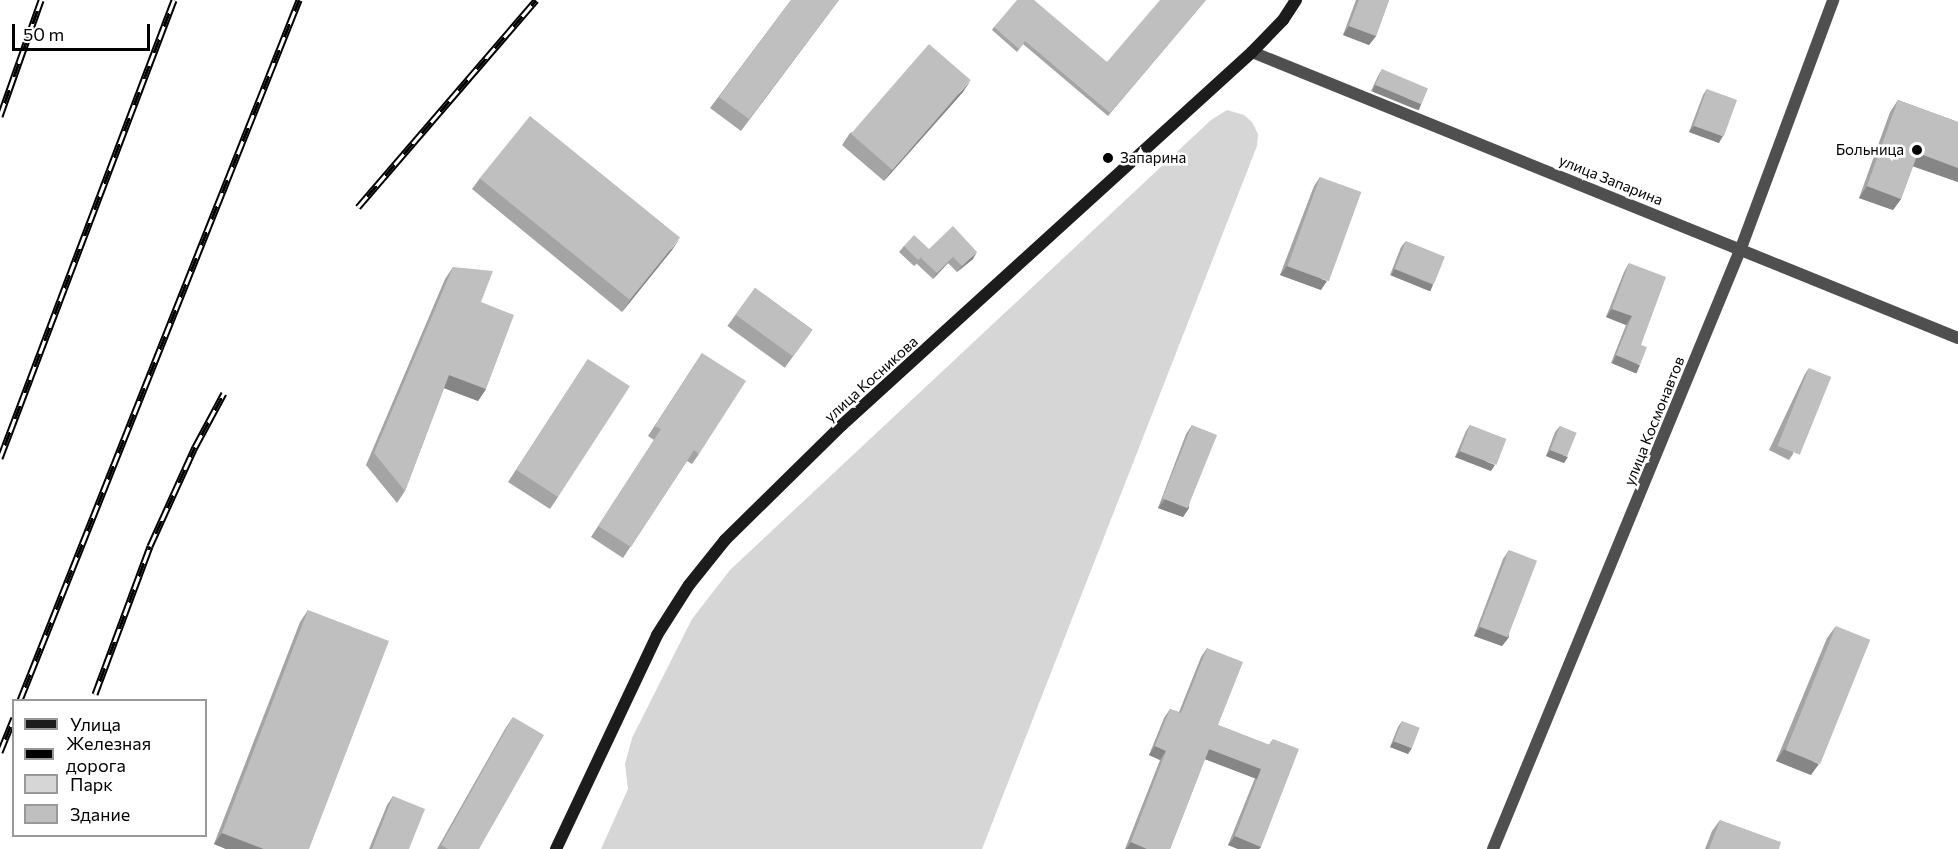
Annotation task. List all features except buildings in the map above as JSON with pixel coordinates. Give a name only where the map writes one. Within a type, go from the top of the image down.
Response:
[{"type":"street","name":"улица Косникова","points":[[556,849],[657,635],[689,585],[725,540],[842,425],[1251,52],[1283,20],[1296,0]]},
{"type":"street","name":"улица Космонавтов","points":[[1492,849],[1741,248],[1833,0]]},
{"type":"street","name":"улица Запарина","points":[[1251,52],[1741,248],[1958,338]]},
{"type":"green space","points":[[1227,110],[1244,115],[1252,122],[1258,134],[1257,146],[982,849],[601,849],[628,789],[625,764],[632,738],[692,619],[730,570],[1211,120]]},
{"type":"railway","points":[[0,116],[41,0]]},
{"type":"railway","points":[[0,458],[174,0]]},
{"type":"railway","points":[[20,699],[299,0]]},
{"type":"railway","points":[[358,207],[536,0]]},
{"type":"railway","points":[[95,694],[150,546],[195,447],[224,393]]},
{"type":"railway","points":[[0,752],[12,723]]},
{"type":"place","name":"Больница","points":[[1917,150]]},
{"type":"place","name":"Запарина","points":[[1108,158]]}]
